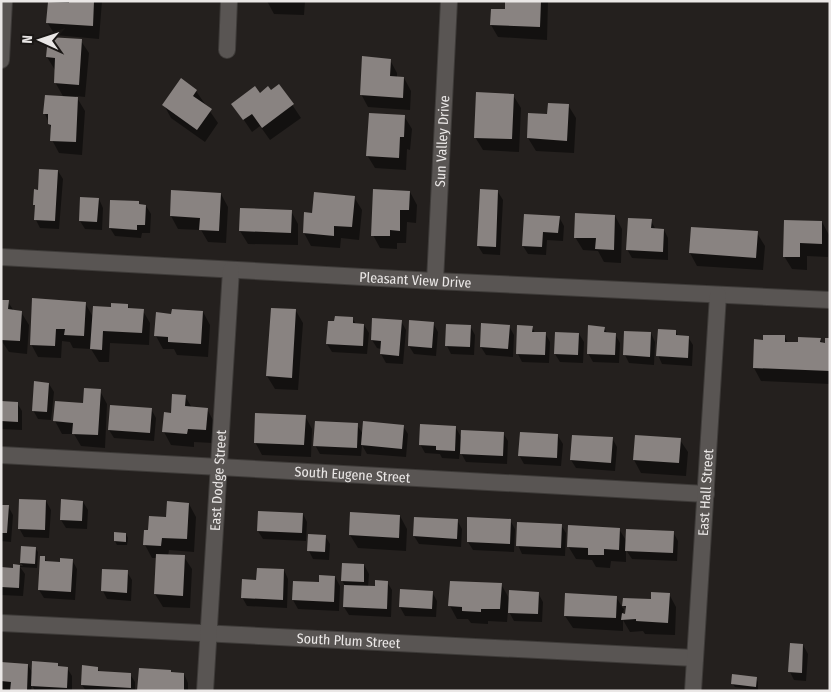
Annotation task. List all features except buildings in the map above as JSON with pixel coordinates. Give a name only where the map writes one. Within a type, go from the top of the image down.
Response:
[{"type":"street","points":[[1,60],[4,1]]},
{"type":"street","points":[[227,50],[229,1]]},
{"type":"street","name":"Sun Valley Drive","points":[[435,281],[449,1]]},
{"type":"street","name":"Pleasant View Drive","points":[[1,257],[830,300]]},
{"type":"street","name":"East Dodge Street","points":[[205,691],[231,270]]},
{"type":"street","name":"East Hall Street","points":[[693,691],[718,295]]},
{"type":"street","name":"South Eugene Street","points":[[1,455],[706,494]]},
{"type":"street","name":"South Plum Street","points":[[1,623],[695,658]]}]
